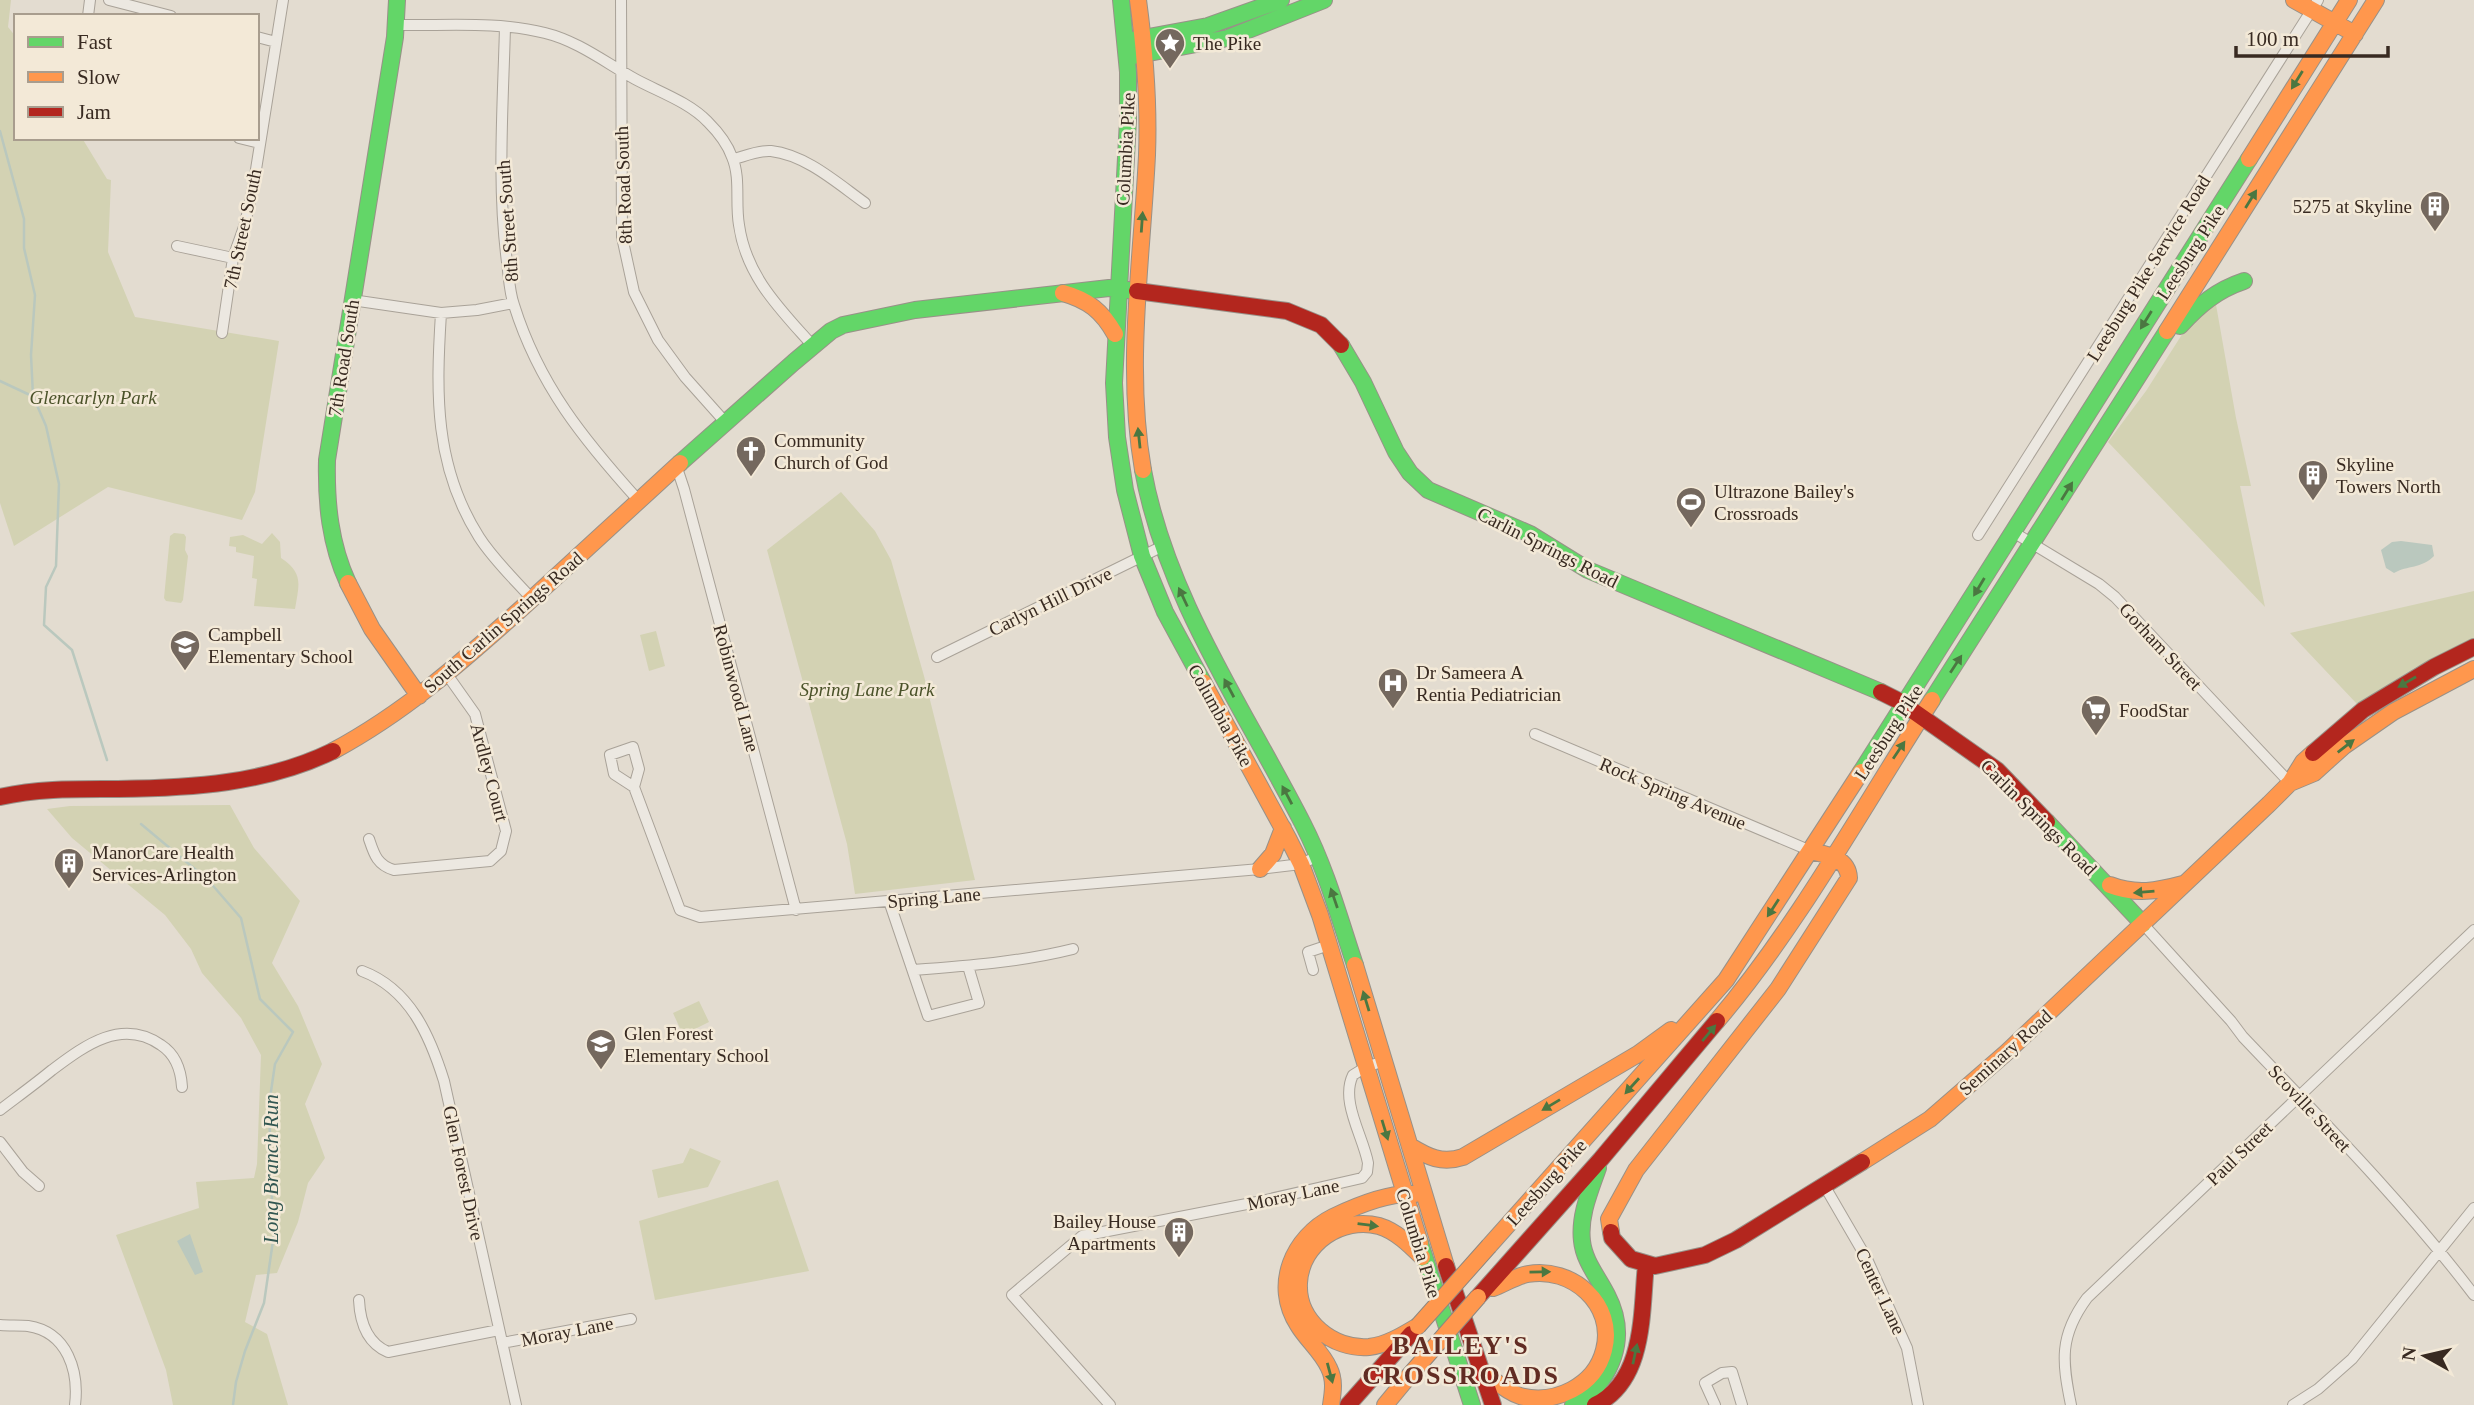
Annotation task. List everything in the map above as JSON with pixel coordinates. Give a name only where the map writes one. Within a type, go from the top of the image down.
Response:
[{"type":"main road","name":"7th Road South","points":[[397,0],[397,25],[327,460],[328,517],[337,557],[350,589],[389,654],[419,696]]},
{"type":"main road","name":"Columbia Pike","points":[[1121,0],[1126,40],[1128,106],[1114,395],[1118,446],[1127,500],[1142,555],[1179,640],[1301,864],[1329,945],[1424,1259],[1472,1405]]},
{"type":"main road","name":"Columbia Pike","points":[[1138,0],[1144,46],[1146,153],[1135,384],[1138,435],[1147,490],[1175,580],[1202,637],[1318,856],[1345,931],[1426,1200],[1493,1405]]},
{"type":"main road","points":[[1127,58],[1144,46],[1221,24],[1281,0]]},
{"type":"main road","points":[[1126,40],[1144,46],[1194,46],[1228,38],[1324,0]]},
{"type":"main road","points":[[2294,0],[2315,5],[2333,22],[2355,33]]},
{"type":"main road","points":[[2346,1],[2372,7]]},
{"type":"main road","name":"Leesburg Pike","points":[[1398,1343],[1418,1326],[1726,980],[1905,705],[2167,286],[2250,159],[2346,1]]},
{"type":"main road","name":"Leesburg Pike","points":[[1385,1405],[1601,1160],[1752,980],[1834,857],[1889,766],[2033,545],[2372,7]]},
{"type":"main road","points":[[2153,354],[2210,296],[2225,287],[2245,281]]},
{"type":"main road","name":"Carlin Springs Road","points":[[943,308],[1118,288],[1290,311],[1320,324],[1342,344],[1402,464],[1416,481],[1428,490],[1530,534],[1588,570],[1795,657],[1867,684],[1905,705],[1997,770],[2143,924]]},
{"type":"main road","points":[[1063,293],[1094,305],[1115,334]]},
{"type":"main road","name":"South Carlin Springs Road","points":[[0,797],[41,790],[218,786],[295,767],[348,742],[387,720],[419,696],[812,345],[831,331],[843,325],[885,314],[943,308]]},
{"type":"main road","name":"Seminary Road","points":[[1646,1264],[1662,1266],[1705,1255],[1736,1240],[1930,1119],[1991,1067],[2143,924],[2290,783],[2303,762],[2363,710],[2399,686],[2472,657]]},
{"type":"main road","points":[[1260,869],[1273,854],[1283,828]]},
{"type":"main road","points":[[1595,1405],[1618,1390],[1632,1365],[1636,1352],[1646,1264],[1632,1260],[1612,1238],[1608,1226],[1617,1201],[1666,1129],[1778,989],[1825,919],[1850,874],[1846,865],[1834,857],[1811,851]]},
{"type":"main road","points":[[2104,883],[2127,892],[2142,894],[2185,884]]},
{"type":"main road","points":[[1410,1146],[1439,1161],[1452,1161],[1463,1157],[1638,1054],[1668,1033],[1726,980]]},
{"type":"main road","points":[[1573,1405],[1598,1388],[1613,1362],[1617,1348],[1618,1334],[1612,1305],[1588,1262],[1582,1242],[1584,1214],[1601,1160]]},
{"type":"main road","points":[[1331,1405],[1333,1390],[1330,1369],[1317,1346],[1298,1325],[1290,1308],[1286,1288],[1290,1262],[1301,1240],[1321,1222],[1333,1216],[1404,1193],[1415,1194],[1426,1200]]},
{"type":"main road","points":[[1398,1343],[1354,1348],[1324,1335],[1314,1325],[1302,1305],[1299,1282],[1301,1267],[1322,1237],[1346,1225],[1363,1223],[1390,1231],[1424,1259]]},
{"type":"main road","name":"Seminary Road","points":[[1623,1250],[1678,1261]]},
{"type":"main road","points":[[1478,1297],[1507,1279],[1529,1272],[1555,1272],[1577,1281],[1594,1297],[1604,1319],[1605,1331],[1603,1352],[1594,1372],[1577,1389],[1553,1399],[1517,1395],[1480,1370]]},
{"type":"main road","points":[[1348,1405],[1398,1343]]},
{"type":"main road","points":[[1364,1405],[1398,1343]]},
{"type":"street","points":[[108,0],[163,14]]},
{"type":"street","name":"7th Street South","points":[[222,333],[233,258],[245,224],[260,143],[283,0]]},
{"type":"street","name":"8th Road South","points":[[621,0],[622,237],[634,292],[658,340],[685,377],[726,423]]},
{"type":"street","name":"Leesburg Pike Service Road","points":[[1978,535],[2315,5]]},
{"type":"street","points":[[397,25],[505,27],[546,33],[604,59],[707,120],[725,141],[733,159],[738,191],[738,223],[743,247],[753,272],[768,296],[812,345]]},
{"type":"street","name":"8th Street South","points":[[505,27],[502,198],[513,303],[545,379],[569,418],[639,501]]},
{"type":"street","points":[[259,38],[276,42]]},
{"type":"street","points":[[247,140],[260,143]]},
{"type":"street","points":[[733,159],[768,151],[793,156],[865,203]]},
{"type":"street","points":[[177,246],[233,258]]},
{"type":"street","points":[[352,300],[441,313],[513,303]]},
{"type":"street","points":[[441,313],[437,373],[439,428],[451,480],[480,537],[531,598]]},
{"type":"street","name":"Robinwood Lane","points":[[677,468],[796,910]]},
{"type":"street","name":"Gorham Street","points":[[2013,532],[2099,584],[2115,597],[2290,783]]},
{"type":"street","name":"Carlyn Hill Drive","points":[[937,657],[1163,545]]},
{"type":"street","name":"Ardley Court","points":[[369,839],[380,864],[394,870],[490,860],[501,851],[506,831],[475,714],[446,673]]},
{"type":"street","name":"Rock Spring Avenue","points":[[1535,734],[1811,851]]},
{"type":"street","name":"Spring Lane","points":[[634,787],[680,910],[700,917],[1260,869],[1301,864],[1318,856]]},
{"type":"street","points":[[890,901],[928,1016],[979,1003],[968,966]]},
{"type":"street","name":"Scoville Street","points":[[2143,924],[2243,1037],[2392,1194],[2474,1295]]},
{"type":"street","name":"Paul Street","points":[[2071,1405],[2064,1371],[2064,1349],[2070,1326],[2081,1306],[2474,930]]},
{"type":"street","points":[[1313,970],[1308,952],[1329,945]]},
{"type":"street","points":[[914,970],[1039,957],[1073,949]]},
{"type":"street","name":"Glen Forest Drive","points":[[362,971],[379,977],[389,985],[422,1023],[434,1047],[447,1094],[516,1405]]},
{"type":"street","points":[[0,1110],[82,1047],[107,1036],[136,1035],[159,1043],[175,1059],[182,1087]]},
{"type":"street","points":[[1366,1067],[1384,1062]]},
{"type":"street","name":"Moray Lane","points":[[1110,1405],[1012,1294],[1082,1236],[1361,1179],[1367,1172],[1368,1163],[1349,1091],[1352,1077],[1366,1067]]},
{"type":"street","points":[[0,1142],[23,1172],[39,1186]]},
{"type":"street","name":"Center Lane","points":[[1824,1185],[1867,1259],[1907,1348],[1918,1405]]},
{"type":"street","points":[[2293,1405],[2318,1389],[2352,1359],[2474,1208]]},
{"type":"street","points":[[359,1300],[363,1325],[369,1337],[388,1352],[499,1330]]},
{"type":"street","name":"Moray Lane","points":[[502,1343],[631,1319]]},
{"type":"street","points":[[0,1325],[37,1329],[59,1343],[72,1363],[76,1376],[75,1405]]},
{"type":"street","points":[[1714,1405],[1705,1383],[1722,1373],[1732,1371],[1742,1405]]},
{"type":"green space","name":"Glencarlyn Park","points":[[0,0],[11,0],[8,27],[14,34],[14,140],[83,140],[107,179],[111,180],[108,252],[135,317],[279,341],[255,492],[242,520],[108,487],[14,546],[0,503]]},
{"type":"green space","points":[[2215,299],[2251,486],[2240,486],[2265,607],[2108,442],[2146,391],[2188,325]]},
{"type":"green space","name":"Spring Lane Park","points":[[841,492],[875,531],[891,560],[924,676],[975,880],[855,894],[847,844],[767,550]]},
{"type":"green space","points":[[174,533],[184,534],[186,537],[185,550],[188,556],[181,603],[166,601],[164,598],[170,536]]},
{"type":"green space","points":[[272,533],[280,542],[281,558],[297,574],[295,609],[254,606],[257,579],[252,578],[254,556],[236,552],[236,547],[229,546],[230,537],[243,535],[262,544]]},
{"type":"green space","points":[[2474,591],[2474,639],[2416,667],[2357,704],[2290,633]]},
{"type":"green space","points":[[656,631],[665,666],[649,671],[640,635]]},
{"type":"green space","points":[[230,805],[254,848],[300,901],[272,963],[298,1006],[322,1064],[305,1104],[325,1158],[308,1183],[298,1222],[277,1273],[256,1275],[245,1322],[267,1334],[288,1405],[173,1405],[166,1370],[116,1235],[199,1208],[196,1182],[254,1178],[257,1164],[261,1055],[241,1018],[202,973],[191,949],[165,915],[72,838],[47,809],[70,806]]},
{"type":"green space","points":[[699,1001],[709,1022],[683,1035],[673,1013]]},
{"type":"green space","points":[[690,1148],[721,1161],[708,1187],[658,1198],[652,1170],[683,1163]]},
{"type":"green space","points":[[778,1180],[809,1271],[655,1300],[639,1221]]},
{"type":"shaded area","points":[[2392,542],[2432,545],[2434,556],[2424,563],[2394,573],[2386,568],[2381,550]]},
{"type":"shaded area","points":[[190,1234],[203,1272],[195,1275],[177,1241]]},
{"type":"waterway","name":"Long Branch Run","points":[[0,131],[24,219],[24,248],[35,295],[31,355],[33,396],[46,426],[59,484],[56,566],[46,587],[44,625],[72,650],[107,760]]},
{"type":"waterway","points":[[0,381],[32,396]]},
{"type":"waterway","name":"Long Branch Run","points":[[141,824],[208,880],[241,918],[260,999],[293,1032],[275,1064],[269,1105],[275,1227],[264,1303],[245,1351],[233,1405]]},
{"type":"traffic: fast","points":[[348,583],[330,523],[327,460],[395,37],[397,0]]},
{"type":"traffic: fast","points":[[1121,0],[1128,72],[1128,120],[1114,383],[1117,437],[1125,490],[1142,556],[1165,612],[1203,682]]},
{"type":"traffic: fast","points":[[1132,40],[1208,26],[1281,0]]},
{"type":"traffic: fast","points":[[1133,56],[1228,38],[1324,0]]},
{"type":"traffic: fast","points":[[1861,772],[2249,159]]},
{"type":"traffic: fast","points":[[2180,326],[2209,299],[2244,281]]},
{"type":"traffic: fast","points":[[680,463],[794,362],[831,331],[843,325],[915,310],[1109,288],[1137,291]]},
{"type":"traffic: fast","points":[[1932,700],[2167,331]]},
{"type":"traffic: fast","points":[[1341,345],[1363,382],[1396,452],[1410,473],[1428,490],[1530,534],[1588,570],[1881,692]]},
{"type":"traffic: fast","points":[[1143,470],[1154,517],[1188,608],[1319,858],[1355,965]]},
{"type":"traffic: fast","points":[[2047,822],[2143,924]]},
{"type":"traffic: fast","points":[[1573,1405],[1587,1395],[1607,1371],[1616,1342],[1617,1327],[1613,1311],[1588,1262],[1581,1232],[1598,1168]]},
{"type":"traffic: fast","points":[[1420,1243],[1472,1405]]},
{"type":"traffic: slow","points":[[1138,0],[1147,116],[1135,352],[1135,392],[1143,470]]},
{"type":"traffic: slow","points":[[2294,0],[2355,34]]},
{"type":"traffic: slow","points":[[2249,159],[2349,0]]},
{"type":"traffic: slow","points":[[2167,331],[2376,0]]},
{"type":"traffic: slow","points":[[1063,293],[1093,307],[1115,334]]},
{"type":"traffic: slow","points":[[333,751],[384,720],[455,666],[680,463]]},
{"type":"traffic: slow","points":[[348,583],[372,629],[419,696]]},
{"type":"traffic: slow","points":[[2290,783],[2314,773],[2344,746],[2393,712],[2474,669]]},
{"type":"traffic: slow","points":[[1203,682],[1301,864],[1320,915],[1420,1243]]},
{"type":"traffic: slow","points":[[1717,1021],[1776,945],[1803,905],[1932,700]]},
{"type":"traffic: slow","points":[[1862,1162],[1930,1119],[2007,1052],[2269,804],[2290,783],[2303,762],[2313,753]]},
{"type":"traffic: slow","points":[[1489,1246],[1726,980],[1861,772]]},
{"type":"traffic: slow","points":[[1260,869],[1273,854],[1283,828]]},
{"type":"traffic: slow","points":[[1611,1232],[1609,1219],[1636,1170],[1778,989],[1849,878],[1848,871],[1841,862],[1811,851]]},
{"type":"traffic: slow","points":[[2110,885],[2146,891],[2183,884]]},
{"type":"traffic: slow","points":[[1355,965],[1446,1266]]},
{"type":"traffic: slow","points":[[1410,1146],[1435,1158],[1448,1160],[1463,1157],[1638,1054],[1671,1030]]},
{"type":"traffic: slow","points":[[1331,1405],[1333,1382],[1329,1368],[1290,1310],[1287,1279],[1291,1264],[1297,1249],[1307,1237],[1333,1217],[1384,1197],[1415,1194]]},
{"type":"traffic: slow","points":[[1418,1326],[1376,1346],[1356,1347],[1343,1344],[1331,1338],[1311,1321],[1300,1297],[1299,1283],[1301,1269],[1315,1245],[1338,1229],[1351,1225],[1365,1224],[1385,1228],[1422,1257]]},
{"type":"traffic: slow","points":[[1418,1326],[1489,1246]]},
{"type":"traffic: slow","points":[[1480,1370],[1515,1394],[1547,1398],[1560,1395],[1583,1383],[1592,1374],[1604,1350],[1606,1333],[1597,1304],[1574,1282],[1544,1273],[1528,1274],[1493,1288]]},
{"type":"traffic: slow","points":[[1409,1376],[1478,1297]]},
{"type":"traffic: slow","points":[[1385,1405],[1409,1376]]},
{"type":"traffic: jam","points":[[1137,291],[1287,311],[1321,325],[1341,345]]},
{"type":"traffic: jam","points":[[2313,753],[2363,710],[2434,667],[2474,647]]},
{"type":"traffic: jam","points":[[1881,692],[1899,701],[1997,770],[2047,822]]},
{"type":"traffic: jam","points":[[0,797],[73,789],[173,787],[227,782],[281,771],[333,751]]},
{"type":"traffic: jam","points":[[1478,1297],[1601,1159],[1717,1021]]},
{"type":"traffic: jam","points":[[1611,1232],[1612,1238],[1631,1259],[1655,1266],[1705,1255],[1736,1240],[1862,1162]]},
{"type":"traffic: jam","points":[[1595,1405],[1612,1394],[1624,1379],[1632,1362],[1641,1323],[1646,1264]]},
{"type":"traffic: jam","points":[[1446,1266],[1493,1405]]},
{"type":"traffic: jam","points":[[1348,1405],[1411,1334]]},
{"type":"place","name":"The Pike","points":[[1170,70]]},
{"type":"place","name":"5275 at Skyline","points":[[2435,233]]},
{"type":"place","name":"Community Church of God","points":[[751,478]]},
{"type":"place","name":"Skyline Towers North","points":[[2313,502]]},
{"type":"place","name":"Ultrazone Bailey's Crossroads","points":[[1691,529]]},
{"type":"place","name":"Campbell Elementary School","points":[[185,672]]},
{"type":"place","name":"Dr Sameera A Rentia Pediatrician","points":[[1393,710]]},
{"type":"place","name":"FoodStar","points":[[2096,737]]},
{"type":"place","name":"ManorCare Health Services-Arlington","points":[[69,890]]},
{"type":"place","name":"Glen Forest Elementary School","points":[[601,1071]]},
{"type":"place","name":"Bailey House Apartments","points":[[1179,1259]]},
{"type":"district","name":"BAILEY'S CROSSROADS","points":[[1461,1360]]}]
